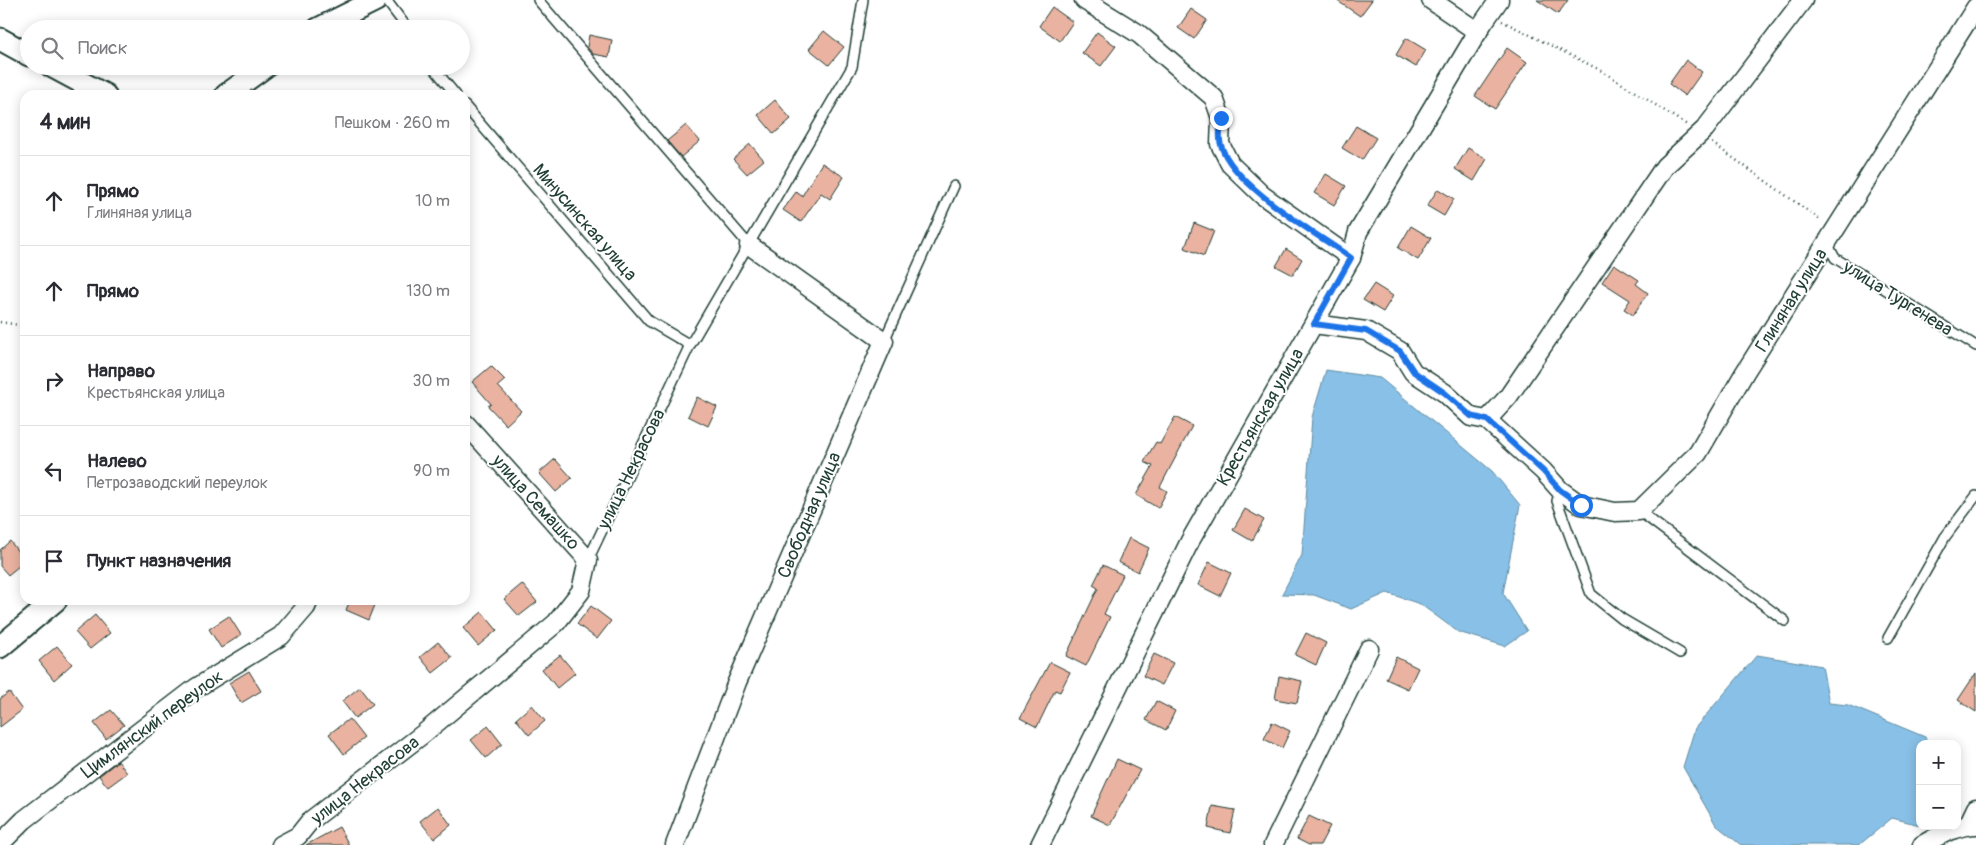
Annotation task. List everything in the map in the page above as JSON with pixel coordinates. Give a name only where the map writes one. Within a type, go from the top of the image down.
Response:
[{"type":"street","points":[[336,20],[376,0]]},
{"type":"street","points":[[1084,0],[1139,34],[1214,98],[1221,118],[1220,144],[1230,164],[1262,196],[1351,258]]},
{"type":"street","points":[[1431,0],[1478,32]]},
{"type":"street","points":[[1487,420],[1508,397],[1665,166],[1700,134],[1803,0]]},
{"type":"street","name":"Крестьянская улица","points":[[1040,845],[1190,541],[1351,258],[1358,232],[1494,7]]},
{"type":"street","name":"Глиняная улица","points":[[1639,511],[1698,453],[1745,372],[1976,7]]},
{"type":"street","points":[[0,40],[20,50]]},
{"type":"street","points":[[68,75],[96,90]]},
{"type":"street","points":[[233,90],[254,75]]},
{"type":"street","points":[[749,245],[884,341]]},
{"type":"street","points":[[1314,324],[1366,331],[1400,351],[1414,372],[1445,393],[1471,416],[1487,420],[1543,471],[1560,490],[1581,505],[1615,512],[1639,511]]},
{"type":"street","name":"Свободная улица","points":[[674,845],[737,682],[884,341]]},
{"type":"street","name":"улица Семашко","points":[[470,431],[588,560]]},
{"type":"street","name":"улица Некрасова","points":[[280,845],[300,840],[310,820],[423,734],[556,623],[581,591],[588,560]]},
{"type":"street","points":[[0,647],[50,605]]},
{"type":"street","name":"Цимлянский переулок","points":[[0,844],[24,820],[196,688],[281,636],[307,605]]},
{"type":"street","points":[[1273,845],[1370,649]]},
{"type":"street","points":[[1922,845],[1940,835],[1972,825],[1976,808]]},
{"type":"lane","points":[[386,0],[401,20]]},
{"type":"lane","points":[[538,0],[749,245]]},
{"type":"lane","name":"улица Некрасова","points":[[588,560],[690,345],[852,68],[863,0]]},
{"type":"lane","points":[[439,75],[452,90]]},
{"type":"lane","name":"Минусинская улица","points":[[470,112],[649,321],[690,345]]},
{"type":"lane","points":[[884,341],[954,186]]},
{"type":"lane","name":"улица Тургенева","points":[[1831,237],[1835,258],[1976,346]]},
{"type":"lane","points":[[1560,490],[1556,501],[1590,594],[1622,619],[1680,653]]},
{"type":"lane","points":[[1888,638],[1945,538],[1976,496]]},
{"type":"lane","points":[[1639,511],[1785,621]]},
{"type":"path","points":[[1494,7],[1602,71],[1700,134],[1831,237]]},
{"type":"path","points":[[0,322],[20,325]]},
{"type":"water","points":[[1326,370],[1380,378],[1492,471],[1520,505],[1503,593],[1527,631],[1505,646],[1458,632],[1420,604],[1387,593],[1351,609],[1314,595],[1282,594],[1302,555],[1312,417]]},
{"type":"water","points":[[1757,655],[1822,666],[1829,703],[1848,705],[1925,737],[1927,740],[1916,740],[1916,824],[1892,818],[1859,845],[1741,845],[1716,825],[1683,767],[1695,728]]},
{"type":"building","points":[[1336,0],[1372,0],[1360,16]]},
{"type":"building","points":[[1537,0],[1568,0],[1558,14]]},
{"type":"building","points":[[1052,7],[1073,22],[1060,41],[1039,26]]},
{"type":"building","points":[[1191,9],[1207,20],[1194,39],[1178,28]]},
{"type":"building","points":[[824,31],[844,47],[829,65],[809,49]]},
{"type":"building","points":[[1097,32],[1116,46],[1101,66],[1082,53]]},
{"type":"building","points":[[589,35],[612,40],[609,57],[593,54],[587,47]]},
{"type":"building","points":[[1406,38],[1426,50],[1416,67],[1396,55]]},
{"type":"building","points":[[1507,48],[1527,62],[1495,109],[1475,96]]},
{"type":"building","points":[[1686,60],[1702,72],[1685,96],[1669,84]]},
{"type":"building","points":[[775,100],[791,119],[774,134],[758,115]]},
{"type":"building","points":[[686,125],[700,141],[681,157],[667,141]]},
{"type":"building","points":[[1356,126],[1376,138],[1362,160],[1342,148]]},
{"type":"building","points":[[750,144],[764,160],[747,174],[733,159]]},
{"type":"building","points":[[1468,148],[1487,159],[1474,181],[1455,169]]},
{"type":"building","points":[[822,163],[844,177],[830,199],[821,193],[801,222],[783,210],[796,192],[802,196]]},
{"type":"building","points":[[1326,174],[1346,186],[1334,205],[1314,193]]},
{"type":"building","points":[[1438,189],[1454,199],[1444,216],[1427,206]]},
{"type":"building","points":[[1194,223],[1214,231],[1204,256],[1185,248]]},
{"type":"building","points":[[1411,226],[1431,238],[1418,260],[1398,248]]},
{"type":"building","points":[[1286,249],[1302,259],[1293,275],[1276,266]]},
{"type":"building","points":[[1614,264],[1639,280],[1636,284],[1648,293],[1633,315],[1624,309],[1630,300],[1602,282]]},
{"type":"building","points":[[1374,284],[1393,296],[1383,312],[1363,300]]},
{"type":"building","points":[[491,366],[505,380],[498,386],[521,411],[506,425],[488,406],[491,404],[472,382]]},
{"type":"building","points":[[697,397],[717,407],[708,426],[688,416]]},
{"type":"building","points":[[1175,417],[1192,426],[1160,487],[1167,491],[1158,508],[1136,495],[1153,466],[1144,462],[1156,442],[1160,444]]},
{"type":"building","points":[[555,459],[572,478],[556,492],[539,473]]},
{"type":"building","points":[[1245,509],[1264,520],[1252,541],[1233,530]]},
{"type":"building","points":[[1129,538],[1149,548],[1138,572],[1118,562]]},
{"type":"building","points":[[10,541],[20,554],[20,565],[8,575],[0,566],[0,550]]},
{"type":"building","points":[[1209,562],[1231,573],[1220,596],[1198,585]]},
{"type":"building","points":[[1103,565],[1123,575],[1104,614],[1110,617],[1086,666],[1066,656],[1098,588],[1093,585]]},
{"type":"building","points":[[522,584],[537,602],[519,616],[504,599]]},
{"type":"building","points":[[348,605],[375,605],[369,620],[346,610]]},
{"type":"building","points":[[591,606],[611,621],[597,639],[577,624]]},
{"type":"building","points":[[482,612],[497,630],[478,646],[463,628]]},
{"type":"building","points":[[95,615],[110,633],[90,649],[75,632]]},
{"type":"building","points":[[229,616],[241,635],[221,648],[209,629]]},
{"type":"building","points":[[1306,633],[1326,643],[1316,665],[1295,655]]},
{"type":"building","points":[[438,642],[452,658],[433,673],[420,657]]},
{"type":"building","points":[[57,646],[72,664],[54,680],[39,661]]},
{"type":"building","points":[[1154,654],[1173,663],[1162,685],[1143,676]]},
{"type":"building","points":[[560,655],[575,673],[557,688],[542,669]]},
{"type":"building","points":[[1396,657],[1418,668],[1408,689],[1386,679]]},
{"type":"building","points":[[1050,662],[1070,672],[1060,692],[1055,690],[1037,727],[1020,718]]},
{"type":"building","points":[[249,671],[261,691],[241,703],[229,683]]},
{"type":"building","points":[[1976,673],[1976,712],[1958,700]]},
{"type":"building","points":[[1279,676],[1302,681],[1297,703],[1275,699]]},
{"type":"building","points":[[360,687],[373,704],[355,718],[342,701]]},
{"type":"building","points":[[9,692],[22,710],[0,727],[0,699]]},
{"type":"building","points":[[1156,701],[1175,711],[1166,730],[1146,720]]},
{"type":"building","points":[[532,705],[545,721],[529,735],[516,719]]},
{"type":"building","points":[[111,710],[124,725],[106,739],[94,723]]},
{"type":"building","points":[[349,719],[364,738],[344,754],[329,734]]},
{"type":"building","points":[[1272,722],[1290,731],[1282,748],[1264,739]]},
{"type":"building","points":[[488,726],[502,744],[486,758],[471,740]]},
{"type":"building","points":[[1117,759],[1140,770],[1110,825],[1091,816]]},
{"type":"building","points":[[118,761],[127,773],[108,787],[99,776]]},
{"type":"building","points":[[1212,806],[1235,810],[1230,833],[1208,828]]},
{"type":"building","points":[[438,807],[451,825],[434,839],[420,821]]},
{"type":"building","points":[[1309,816],[1330,826],[1320,845],[1309,845],[1297,839]]},
{"type":"building","points":[[339,827],[349,845],[306,845]]},
{"type":"route","points":[[1221,118],[1220,144],[1230,164],[1262,196],[1351,258],[1314,324],[1338,329],[1366,331],[1400,351],[1414,372],[1445,393],[1471,416],[1487,420],[1543,471],[1560,490],[1581,505]]}]
